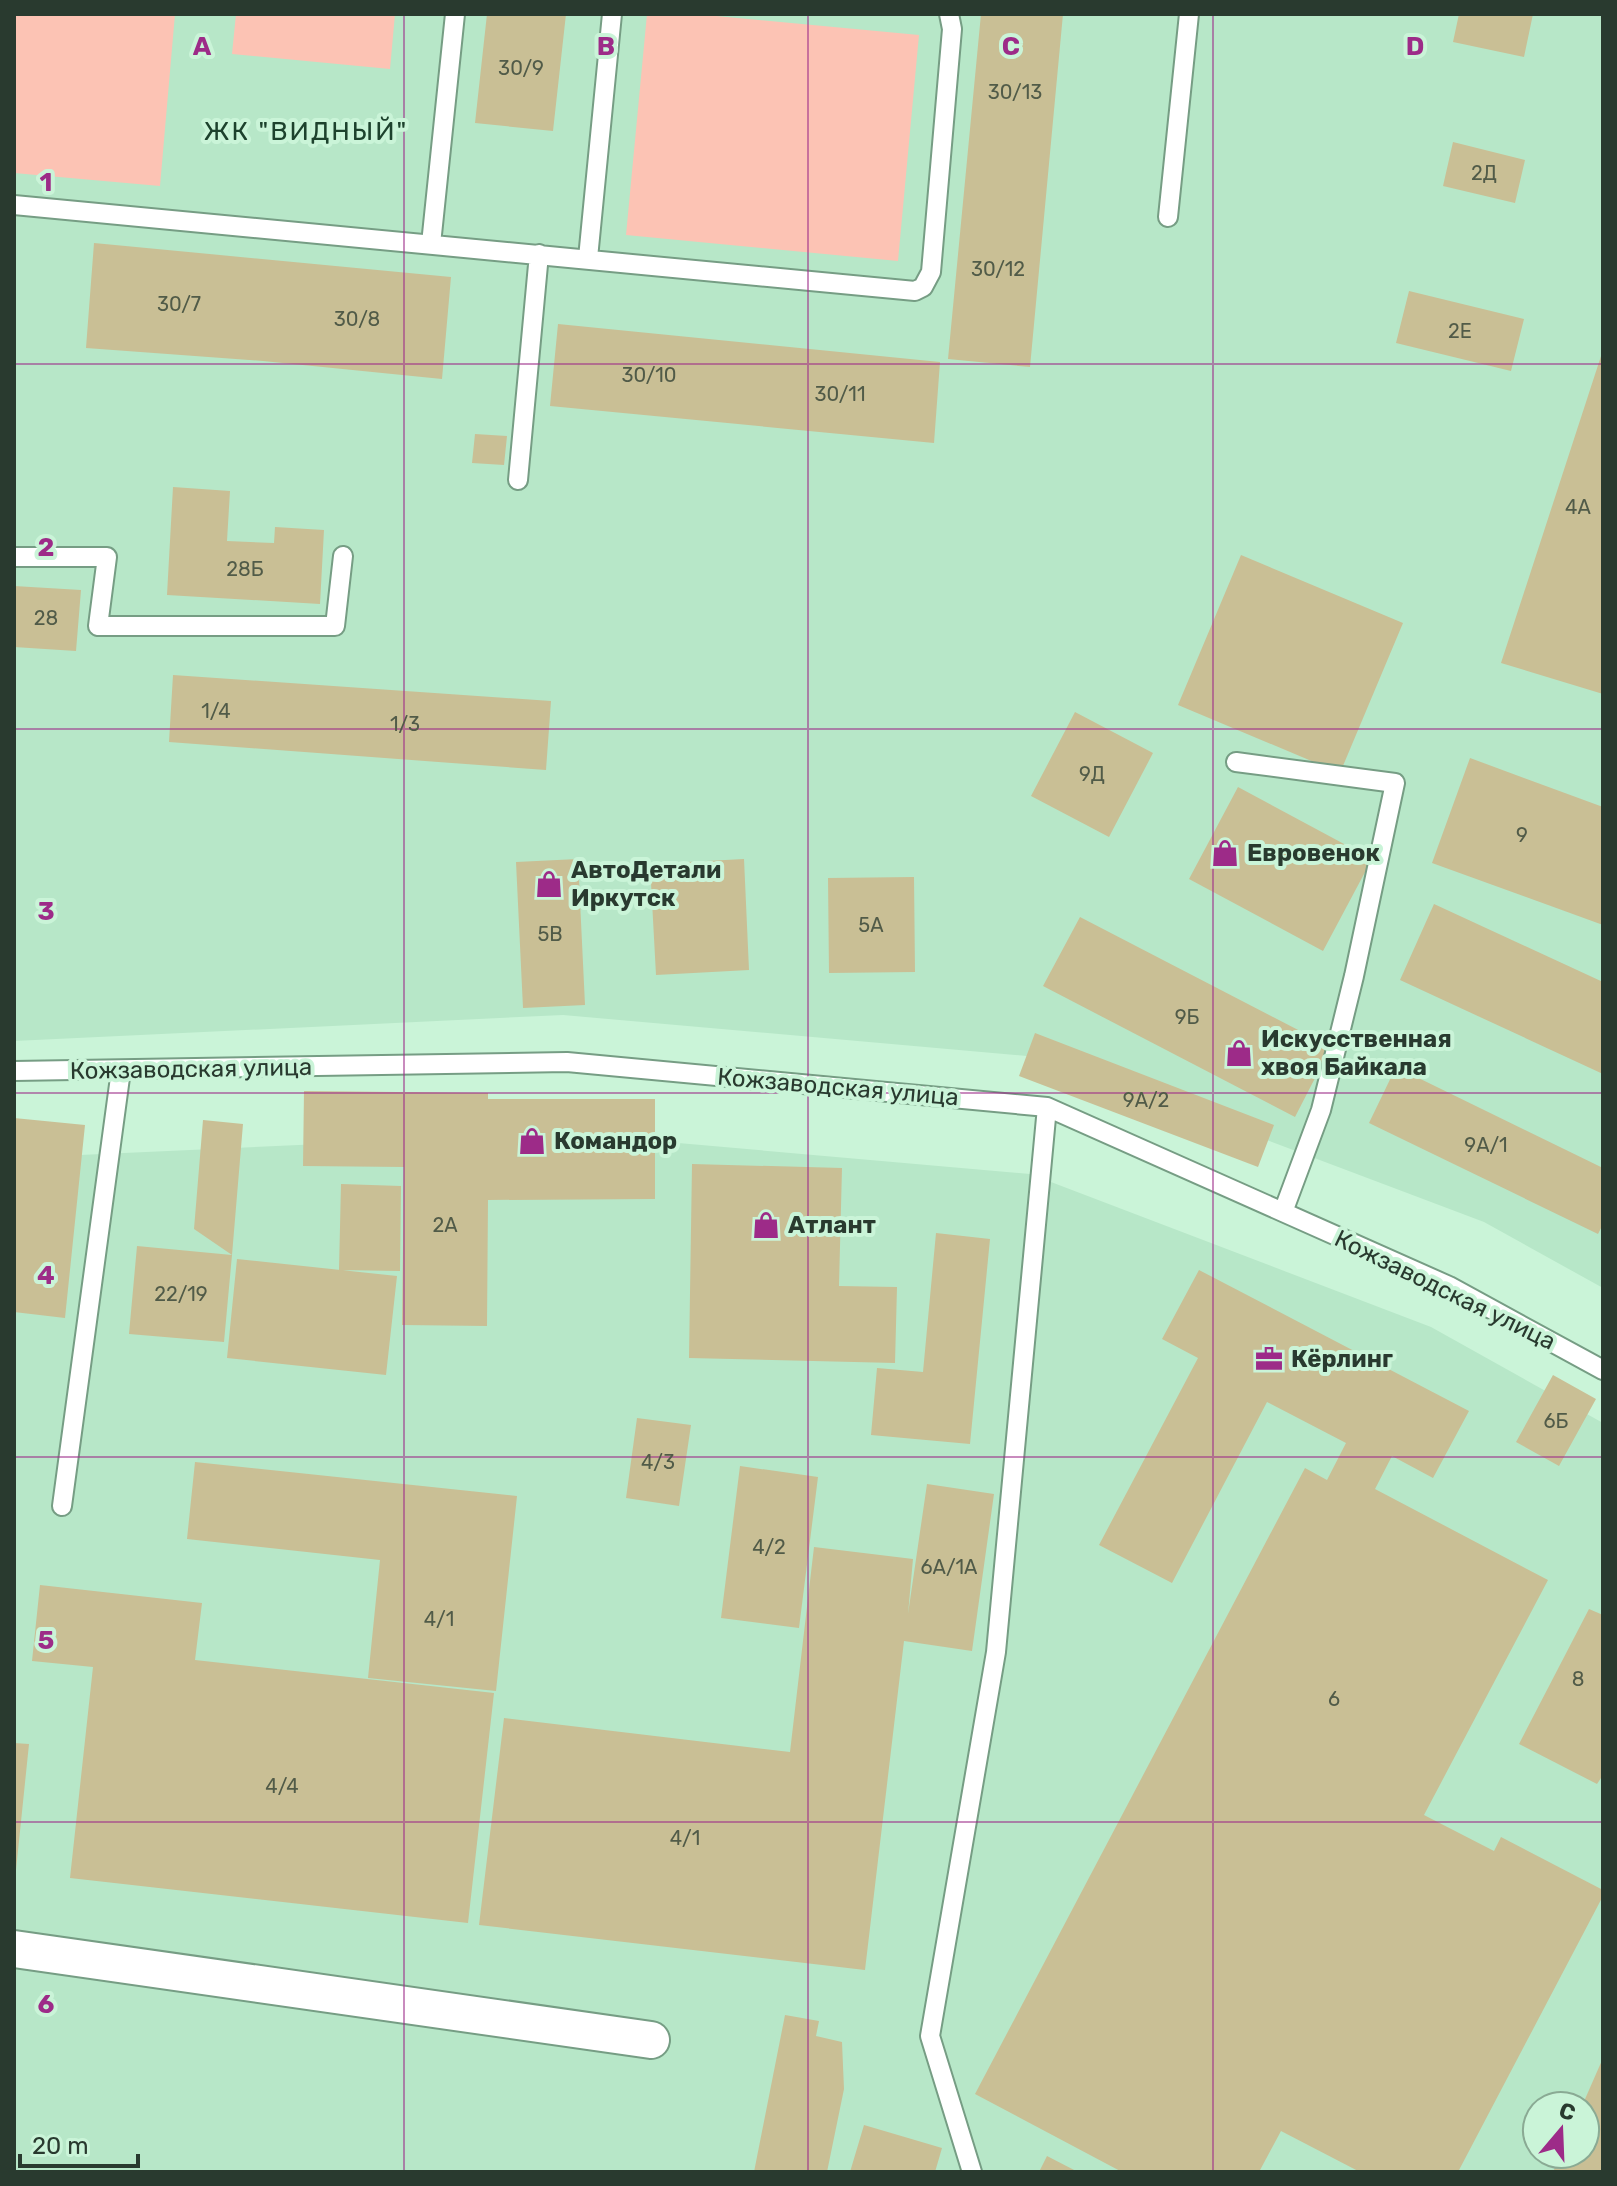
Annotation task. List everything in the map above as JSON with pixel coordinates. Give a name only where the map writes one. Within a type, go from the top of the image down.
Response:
[{"type":"street","points":[[14,1949],[651,2040]]},
{"type":"lane","points":[[431,244],[455,14]]},
{"type":"lane","points":[[588,258],[612,14]]},
{"type":"lane","points":[[14,205],[906,291],[923,287],[931,272],[952,29],[949,14]]},
{"type":"lane","points":[[1168,217],[1189,14]]},
{"type":"lane","points":[[518,480],[539,254]]},
{"type":"lane","points":[[14,557],[107,557],[98,626],[335,626],[343,556]]},
{"type":"lane","points":[[1236,762],[1395,783],[1354,976],[1321,1110],[1283,1212]]},
{"type":"lane","name":"Кожзаводская улица","points":[[14,1071],[567,1062],[1047,1107],[1449,1286],[1603,1370]]},
{"type":"lane","points":[[62,1506],[121,1070]]},
{"type":"lane","points":[[972,2172],[930,2036],[996,1652],[1047,1107]]},
{"type":"shaded area","points":[[14,14],[1603,14],[1603,1288],[1484,1222],[1049,1058],[563,1015],[14,1041]]},
{"type":"shaded area","points":[[14,14],[175,14],[160,186],[14,173]]},
{"type":"shaded area","points":[[236,14],[395,14],[390,69],[232,54]]},
{"type":"shaded area","points":[[647,14],[695,14],[919,35],[898,261],[626,235]]},
{"type":"shaded area","points":[[564,1133],[1030,1174],[1431,1327],[1603,1423],[1603,2172],[14,2172],[14,1158]]},
{"type":"building","points":[[487,14],[566,14],[553,131],[475,123]]},
{"type":"building","points":[[981,14],[1063,14],[1030,367],[948,359]]},
{"type":"building","points":[[1459,14],[1533,14],[1524,57],[1453,42]]},
{"type":"building","points":[[1453,142],[1525,160],[1515,203],[1443,186]]},
{"type":"building","points":[[94,243],[451,277],[442,379],[263,361],[86,348]]},
{"type":"building","points":[[1409,291],[1524,319],[1511,371],[1396,343]]},
{"type":"building","points":[[558,324],[940,362],[934,443],[550,406]]},
{"type":"building","points":[[1603,353],[1603,694],[1501,663]]},
{"type":"building","points":[[475,434],[507,436],[504,465],[472,463]]},
{"type":"building","points":[[173,487],[230,491],[227,541],[274,543],[275,527],[324,530],[320,604],[167,595]]},
{"type":"building","points":[[1241,555],[1403,623],[1340,773],[1178,705]]},
{"type":"building","points":[[14,586],[81,590],[76,651],[14,647]]},
{"type":"building","points":[[173,675],[551,701],[546,770],[169,742]]},
{"type":"building","points":[[1075,712],[1153,753],[1109,837],[1031,796]]},
{"type":"building","points":[[1470,758],[1603,807],[1603,925],[1432,863]]},
{"type":"building","points":[[1238,787],[1372,859],[1323,951],[1189,879]]},
{"type":"building","points":[[578,859],[585,1005],[523,1008],[516,862]]},
{"type":"building","points":[[744,859],[749,970],[656,975],[650,864]]},
{"type":"building","points":[[914,877],[915,972],[829,973],[828,878]]},
{"type":"building","points":[[1434,904],[1603,982],[1603,1074],[1400,980]]},
{"type":"building","points":[[1080,917],[1331,1047],[1295,1117],[1043,986]]},
{"type":"building","points":[[1035,1033],[1274,1125],[1258,1167],[1019,1076]]},
{"type":"building","points":[[1396,1067],[1603,1168],[1603,1224],[1598,1234],[1369,1123]]},
{"type":"building","points":[[304,1091],[488,1093],[488,1099],[655,1099],[655,1199],[488,1200],[487,1326],[402,1325],[404,1167],[303,1166]]},
{"type":"building","points":[[14,1118],[85,1125],[65,1318],[14,1312]]},
{"type":"building","points":[[203,1120],[243,1124],[232,1255],[194,1229]]},
{"type":"building","points":[[692,1164],[842,1168],[839,1286],[897,1287],[895,1363],[689,1358]]},
{"type":"building","points":[[341,1184],[401,1186],[400,1271],[339,1270]]},
{"type":"building","points":[[936,1233],[990,1239],[970,1444],[871,1435],[877,1368],[923,1372]]},
{"type":"building","points":[[137,1246],[232,1255],[224,1342],[129,1334]]},
{"type":"building","points":[[237,1259],[397,1276],[386,1375],[227,1358]]},
{"type":"building","points":[[1199,1270],[1469,1411],[1433,1478],[1392,1456],[1375,1489],[1548,1580],[1424,1815],[1494,1851],[1501,1837],[1603,1890],[1603,1896],[1458,2172],[1360,2172],[1281,2131],[1259,2172],[1122,2172],[975,2094],[1305,1468],[1327,1480],[1346,1443],[1267,1402],[1172,1583],[1099,1545],[1198,1358],[1162,1339]]},
{"type":"building","points":[[1553,1375],[1596,1399],[1559,1466],[1516,1442]]},
{"type":"building","points":[[637,1418],[691,1425],[679,1506],[626,1498]]},
{"type":"building","points":[[195,1462],[517,1496],[496,1691],[368,1678],[380,1560],[187,1539]]},
{"type":"building","points":[[740,1466],[818,1477],[799,1628],[721,1618]]},
{"type":"building","points":[[927,1484],[994,1494],[972,1651],[904,1641],[865,1970],[479,1925],[504,1718],[790,1752],[814,1547],[913,1559],[908,1614]]},
{"type":"building","points":[[40,1585],[202,1603],[195,1660],[494,1693],[468,1923],[70,1878],[93,1667],[32,1661]]},
{"type":"building","points":[[1589,1609],[1603,1615],[1603,1775],[1597,1784],[1519,1744]]},
{"type":"building","points":[[14,1743],[29,1744],[16,1870],[14,1870]]},
{"type":"building","points":[[785,2015],[819,2021],[816,2036],[842,2042],[844,2089],[827,2172],[754,2172]]},
{"type":"building","points":[[1603,2058],[1603,2172],[1553,2172],[1601,2170],[1601,2090],[1589,2090]]},
{"type":"building","points":[[864,2125],[942,2148],[935,2172],[850,2172]]},
{"type":"building","points":[[1047,2156],[1078,2172],[1039,2172]]},
{"type":"place","name":"Евровенок","points":[[1225,853]]},
{"type":"place","name":"АвтоДетали Иркутск","points":[[549,884]]},
{"type":"place","name":"Искусственная хвоя Байкала","points":[[1239,1053]]},
{"type":"place","name":"Командор","points":[[532,1141]]},
{"type":"place","name":"Атлант","points":[[766,1225]]},
{"type":"place","name":"Кёрлинг","points":[[1269,1359]]},
{"type":"district","name":"ЖК \"ВИДНЫЙ\"","points":[[306,131]]}]
